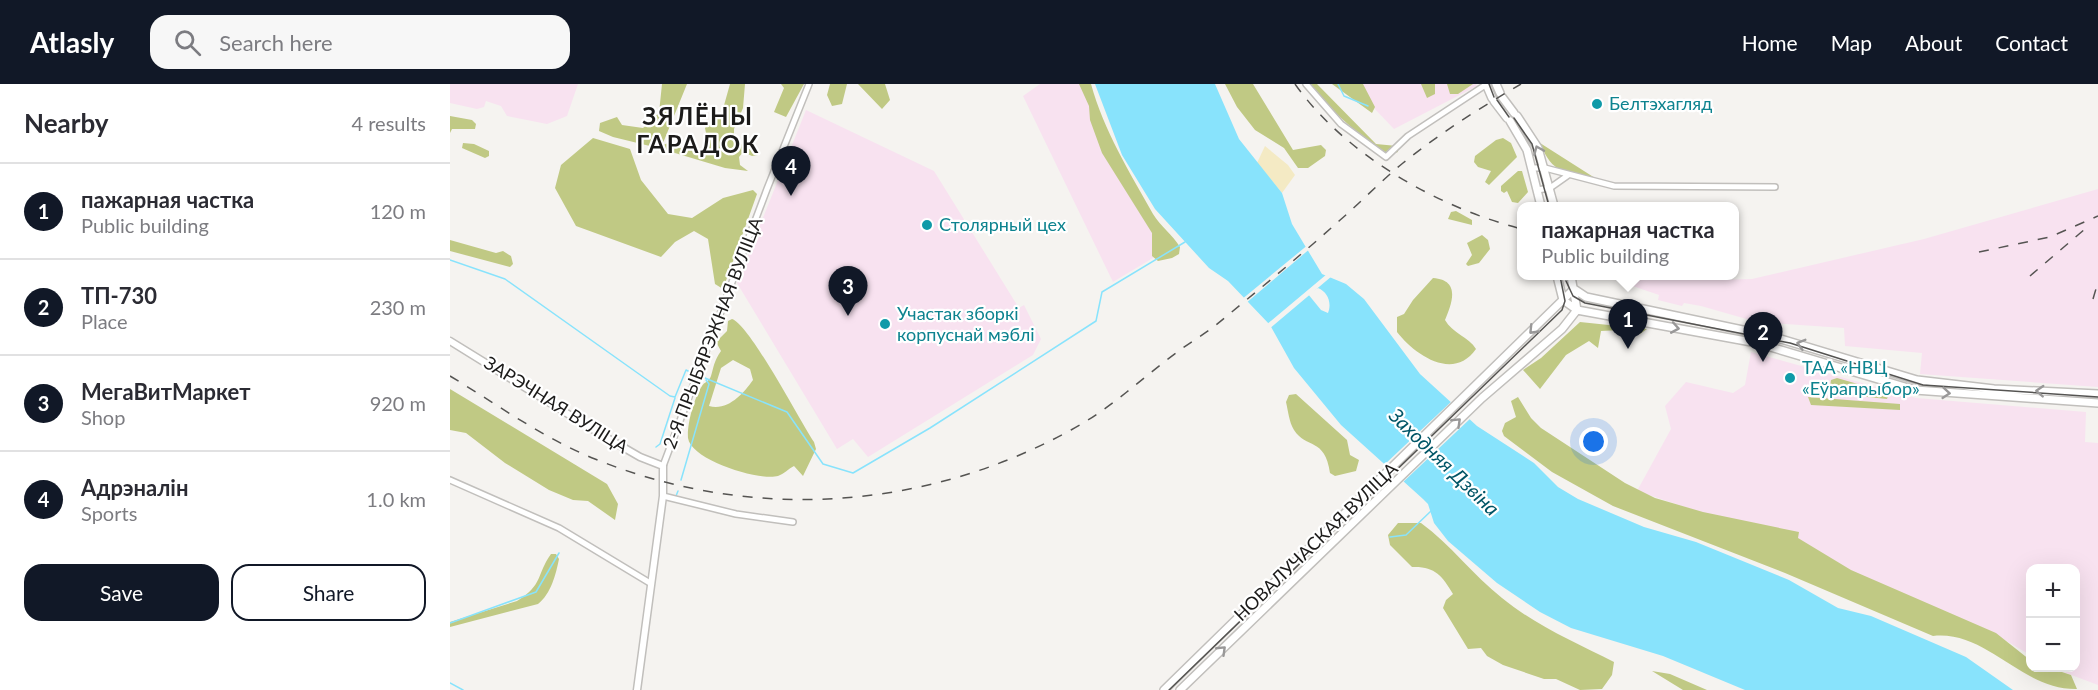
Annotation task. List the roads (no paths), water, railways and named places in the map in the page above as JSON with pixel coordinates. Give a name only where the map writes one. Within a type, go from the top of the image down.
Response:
[{"type":"main road","points":[[1486,84],[1493,99],[1524,144],[1533,168],[1540,202]]},
{"type":"main road","points":[[1496,84],[1501,95],[1531,136],[1545,168],[1553,202]]},
{"type":"main road","points":[[1558,280],[1563,300],[1576,310],[1788,350],[1915,390],[2098,403]]},
{"type":"main road","points":[[1572,280],[1576,310]]},
{"type":"main road","points":[[1574,289],[1586,297],[1780,338],[1917,380],[1994,389],[2098,394]]},
{"type":"main road","name":"НОВАЛУЧАСКАЯ ВУЛІЦА","points":[[1164,690],[1574,289]]},
{"type":"main road","name":"НОВАЛУЧАСКАЯ ВУЛІЦА","points":[[1180,690],[1482,398],[1562,329],[1576,310]]},
{"type":"street","name":"2-Я ПРЫБЯРЭЖНАЯ ВУЛІЦА","points":[[636,690],[663,496],[663,466],[809,84]]},
{"type":"street","points":[[1306,84],[1341,124],[1386,157],[1408,136],[1486,84]]},
{"type":"street","points":[[1533,168],[1545,168],[1567,176],[1614,186],[1775,187]]},
{"type":"street","points":[[1538,190],[1550,188],[1567,176]]},
{"type":"street","points":[[1655,324],[1657,312]]},
{"type":"street","name":"ЗАРЭЧНАЯ ВУЛІЦА","points":[[450,341],[640,457],[663,466]]},
{"type":"street","points":[[1915,390],[1917,380]]},
{"type":"street","points":[[450,480],[559,528],[651,583]]},
{"type":"street","points":[[663,496],[736,514],[793,522]]},
{"type":"street","points":[[1264,593],[1272,602]]},
{"type":"water","name":"Заходняя Дзвіна","points":[[1095,84],[1215,84],[1239,139],[1282,193],[1292,224],[1322,274],[1346,284],[1364,299],[1420,374],[1477,426],[1534,463],[1558,487],[1578,499],[1644,527],[1696,542],[1789,580],[1838,608],[1871,616],[1966,657],[2013,690],[1745,690],[1663,656],[1571,628],[1540,612],[1497,583],[1448,541],[1434,523],[1428,504],[1341,425],[1294,368],[1270,325],[1228,281],[1209,268],[1155,209],[1122,155]],"holes":[[[1318,288],[1328,298],[1330,305],[1328,313],[1321,310],[1308,294]]]},
{"type":"waterway","points":[[1338,84],[1344,96],[1368,106]]},
{"type":"waterway","points":[[705,378],[787,412],[823,464],[853,473],[930,428],[1096,321],[1102,292],[1185,242]]},
{"type":"waterway","points":[[450,260],[505,279],[670,396],[675,397],[686,370],[692,373]]},
{"type":"waterway","points":[[681,480],[709,384],[706,380]]},
{"type":"waterway","points":[[656,447],[660,444],[675,398]]},
{"type":"waterway","points":[[676,496],[678,491]]},
{"type":"waterway","points":[[1390,537],[1406,535],[1431,511]]},
{"type":"waterway","points":[[450,623],[536,592],[559,553]]},
{"type":"waterway","points":[[450,683],[463,690]]},
{"type":"tram line","points":[[1489,84],[1494,97]]},
{"type":"tram line","points":[[1497,100],[1509,117]]},
{"type":"tram line","points":[[1514,118],[1532,144],[1548,202]]},
{"type":"tram line","points":[[1169,690],[1562,310],[1565,301],[1561,280]]},
{"type":"tram line","points":[[1566,281],[1573,296],[1585,303],[1790,343],[1923,385],[2098,397]]},
{"type":"railway","points":[[1295,84],[1340,134],[1367,156],[1396,175],[1427,193],[1459,207],[1490,220],[1517,228]]},
{"type":"railway","points":[[450,376],[576,451],[654,479],[715,492],[775,499],[836,498],[897,491],[957,478],[1015,457],[1071,430],[1099,413],[1216,325],[1309,248],[1417,152],[1490,102],[1521,84]]},
{"type":"railway","points":[[1979,252],[2050,237],[2098,216]]},
{"type":"railway","points":[[2030,276],[2085,229]]},
{"type":"railway","points":[[2093,299],[2098,282]]},
{"type":"place","name":"Белтэхагляд","points":[[1597,104]]},
{"type":"place","name":"Адрэналін","points":[[791,196]]},
{"type":"place","name":"Столярный цех","points":[[927,225]]},
{"type":"place","name":"МегаВитМаркет","points":[[848,316]]},
{"type":"place","name":"Участак зборкі корпуснай мэблі","points":[[885,324]]},
{"type":"place","name":"пажарная частка","points":[[1628,349]]},
{"type":"place","name":"ТП-730","points":[[1763,362]]},
{"type":"place","name":"ТАА «НВЦ «Еўрапрыбор»","points":[[1790,378]]},
{"type":"district","name":"ЗЯЛЁНЫ ГАРАДОК","points":[[698,131]]}]
